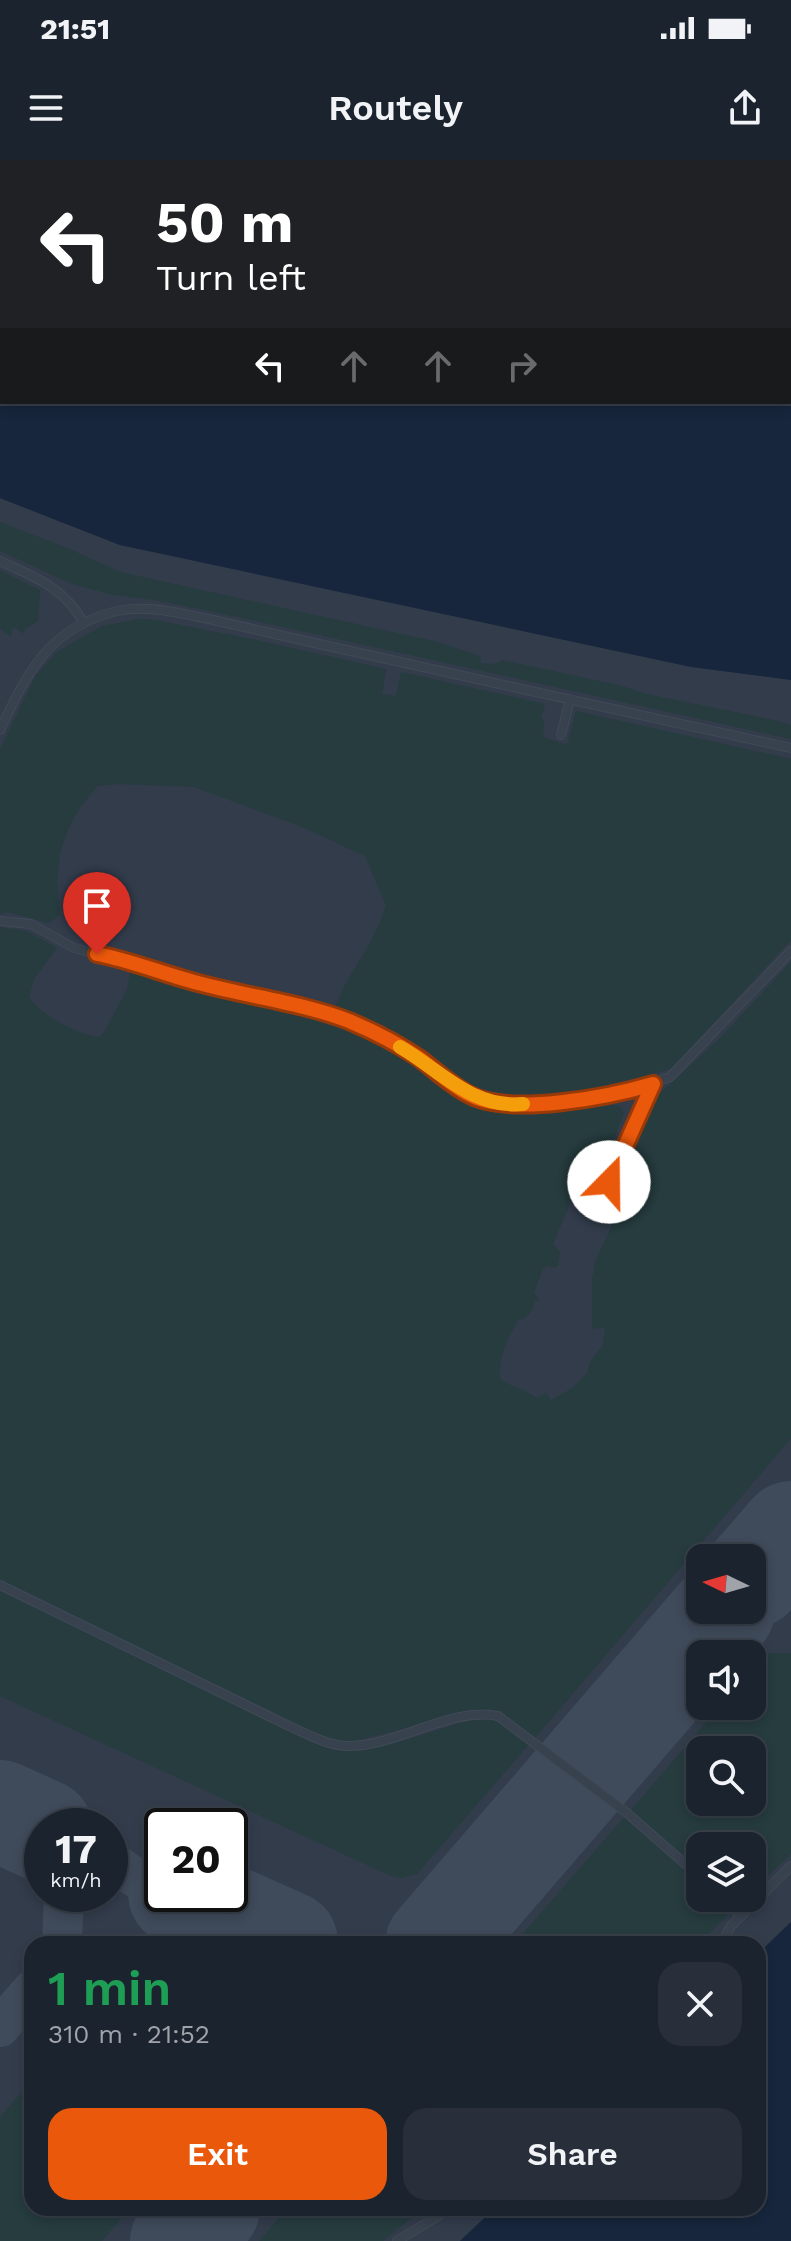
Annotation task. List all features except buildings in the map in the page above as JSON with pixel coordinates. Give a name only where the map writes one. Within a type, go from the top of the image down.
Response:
[{"type":"lane","points":[[0,561],[43,580],[64,594],[84,623]]},
{"type":"lane","points":[[0,730],[33,666],[59,638],[84,623],[120,610],[157,609],[791,748]]},
{"type":"lane","points":[[561,735],[570,700]]},
{"type":"lane","points":[[0,921],[31,924],[74,948],[155,968],[199,983],[319,1011],[352,1023],[416,1056],[468,1094],[510,1105],[612,1096],[670,1077],[791,951]]},
{"type":"lane","points":[[609,1182],[653,1084]]},
{"type":"lane","points":[[0,1585],[289,1726],[336,1745],[373,1742],[474,1715],[498,1716],[627,1813],[686,1865]]},
{"type":"lane","points":[[725,1936],[731,1926],[791,1866]]},
{"type":"lane","points":[[737,1912],[741,1916]]},
{"type":"lane","points":[[397,2241],[438,2216]]},
{"type":"shaded area","points":[[0,404],[791,404],[791,680],[691,667],[120,545],[0,498]]},
{"type":"shaded area","points":[[0,498],[120,545],[791,680],[791,1922],[766,1946],[766,1936],[24,1936],[24,2216],[487,2216],[460,2241],[0,2241]]},
{"type":"shaded area","points":[[791,1922],[791,2241],[460,2241],[487,2216],[766,2216],[766,1946]]},
{"type":"green space","points":[[0,522],[120,572],[438,642],[480,656],[481,663],[496,664],[502,660],[778,721],[791,725],[791,739],[238,617],[109,594],[72,584],[0,551]]},
{"type":"green space","points":[[0,570],[40,590],[38,621],[22,634],[13,628],[11,636],[0,629]]},
{"type":"green space","points":[[140,619],[252,639],[386,669],[382,694],[396,696],[401,672],[545,704],[541,717],[544,721],[543,737],[567,745],[576,711],[791,759],[791,940],[671,1069],[591,1089],[513,1097],[464,1084],[416,1046],[335,1008],[386,905],[365,856],[302,827],[194,787],[98,786],[77,814],[62,847],[57,876],[60,915],[49,923],[8,912],[0,914],[0,749],[36,675],[57,652],[102,626]]},
{"type":"green space","points":[[0,927],[27,931],[57,948],[34,979],[29,997],[51,1017],[91,1036],[99,1037],[104,1032],[127,990],[130,972],[211,994],[314,1016],[372,1039],[411,1059],[470,1107],[536,1115],[615,1105],[621,1107],[624,1113],[601,1175],[583,1172],[553,1244],[560,1252],[558,1265],[543,1269],[534,1292],[539,1301],[534,1301],[533,1309],[523,1320],[519,1319],[502,1355],[500,1379],[536,1398],[546,1393],[551,1400],[571,1389],[587,1373],[591,1360],[603,1346],[605,1328],[595,1329],[592,1326],[595,1262],[611,1227],[611,1200],[627,1158],[658,1095],[718,1040],[791,962],[791,1438],[701,1544],[686,1544],[686,1561],[535,1738],[501,1713],[479,1710],[355,1741],[343,1742],[320,1736],[0,1582]]},
{"type":"green space","points":[[0,1591],[322,1746],[362,1749],[382,1746],[481,1718],[499,1721],[529,1744],[417,1874],[401,1878],[0,1696]]},
{"type":"green space","points":[[766,1653],[791,1653],[791,1854],[766,1878],[766,1832],[686,1832],[686,1859],[631,1810],[686,1746],[686,1816],[766,1816],[766,1736],[694,1736],[708,1720],[766,1720]]},
{"type":"green space","points":[[625,1816],[686,1870],[686,1912],[731,1912],[707,1936],[521,1936]]},
{"type":"green space","points":[[24,2089],[24,2216],[123,2216],[102,2241],[0,2241],[0,2117]]},
{"type":"green space","points":[[281,2216],[414,2216],[383,2241],[259,2241]]},
{"type":"taxiway","points":[[0,1816],[24,1831]]},
{"type":"taxiway","points":[[437,1936],[544,1818]]},
{"type":"taxiway","points":[[128,1873],[144,1882]]},
{"type":"taxiway","points":[[62,1936],[63,1912]]},
{"type":"taxiway","points":[[227,1912],[278,1936]]},
{"type":"taxiway","points":[[0,2027],[24,1999]]},
{"type":"taxiway","points":[[190,2230],[200,2216]]},
{"type":"runway","points":[[766,1561],[791,1532]]},
{"type":"runway","points":[[443,1936],[712,1624]]},
{"type":"runway","points":[[0,1811],[24,1822]]},
{"type":"runway","points":[[220,1912],[274,1936]]},
{"type":"runway","points":[[181,2241],[202,2216]]},
{"type":"slow traffic","points":[[400,1047],[468,1094],[510,1105],[523,1104]]},
{"type":"route","points":[[97,954],[199,983],[319,1011],[352,1023],[416,1056],[468,1094],[481,1099],[510,1105],[612,1096],[653,1084],[609,1182]]}]
